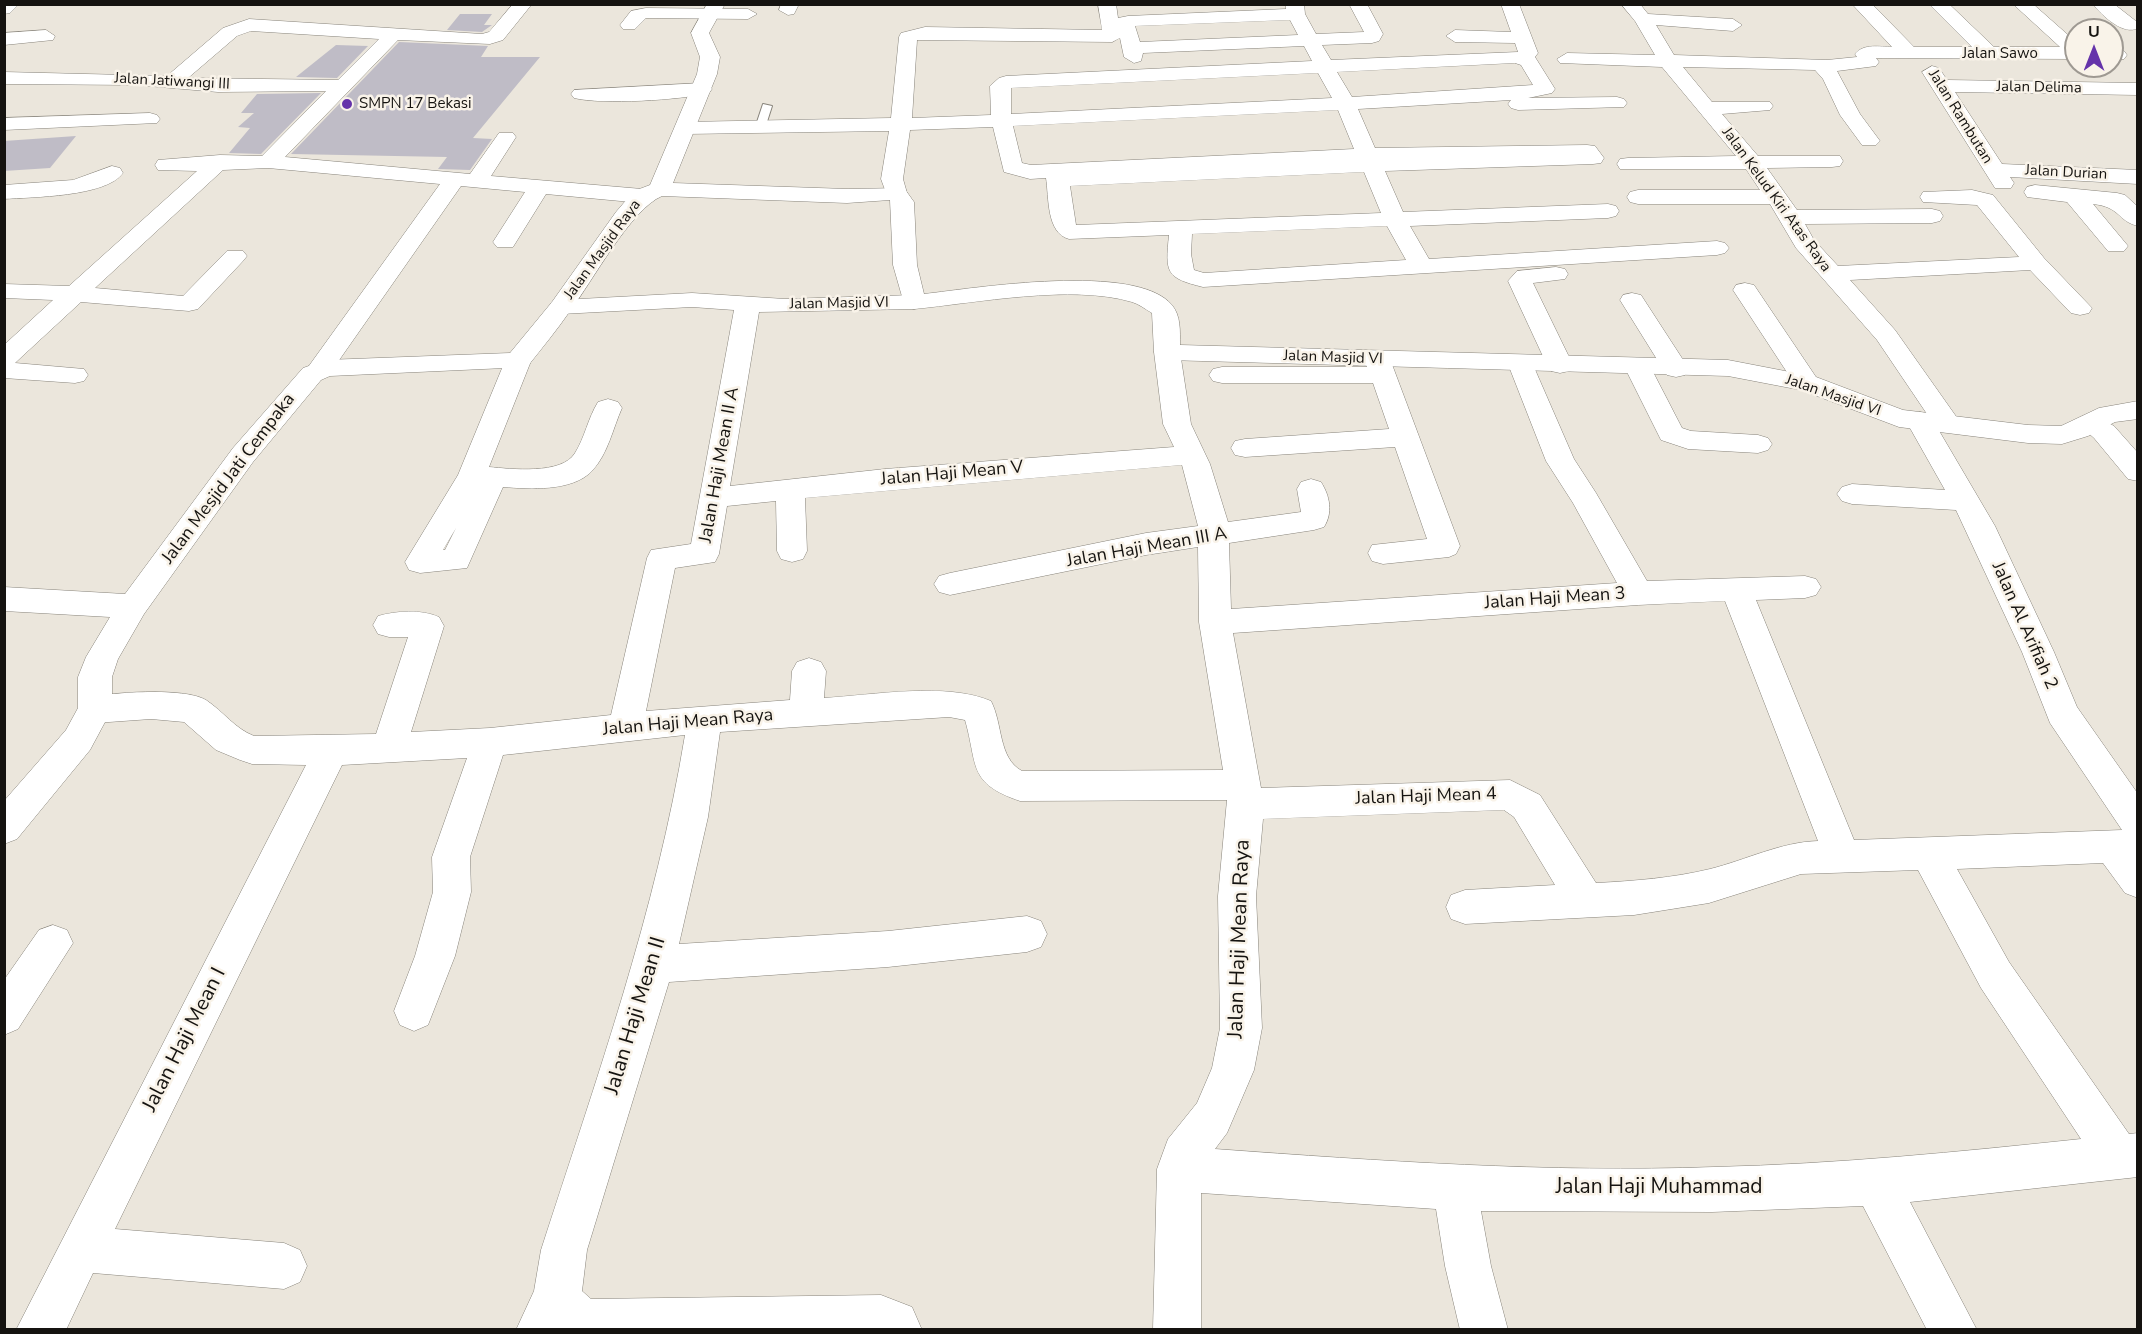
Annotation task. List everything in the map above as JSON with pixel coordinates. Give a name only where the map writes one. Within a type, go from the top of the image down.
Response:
[{"type":"street","points":[[4,9],[10,4]]},
{"type":"street","points":[[170,83],[230,32],[249,25],[489,39],[496,36],[523,4]]},
{"type":"street","points":[[914,302],[905,265],[903,202],[896,193],[892,179],[901,123],[908,37],[951,33],[1112,36],[1107,4]]},
{"type":"street","points":[[1132,48],[1372,37],[1374,34],[1358,4]]},
{"type":"street","points":[[1455,36],[1524,45],[1510,4]]},
{"type":"street","name":"Jalan Rambutan","points":[[1862,4],[1916,54],[1940,86],[1999,177]]},
{"type":"street","points":[[1938,4],[1989,53]]},
{"type":"street","points":[[2022,4],[2064,42]]},
{"type":"street","points":[[2102,4],[2130,26]]},
{"type":"street","points":[[1136,77],[1125,22],[1185,11],[1292,7],[1347,106],[1394,218],[1422,268]]},
{"type":"street","points":[[629,25],[641,13],[713,9],[748,14]]},
{"type":"street","name":"Jalan Masjid Raya","points":[[561,307],[624,217],[651,192],[685,128],[702,89],[710,57],[700,33],[713,9]]},
{"type":"street","points":[[1636,19],[1733,25]]},
{"type":"street","name":"Jalan Kelud Kiri Atas Raya","points":[[1636,19],[1752,162],[1804,243],[1829,274],[1886,335],[1915,374],[1933,422]]},
{"type":"street","points":[[268,162],[340,86],[393,35]]},
{"type":"street","points":[[4,39],[46,36]]},
{"type":"street","name":"Jalan Sawo","points":[[1824,66],[1869,62],[1865,54],[1870,52],[2064,53]]},
{"type":"street","points":[[1347,106],[1522,93],[1545,89],[1528,61],[1517,57],[1006,82],[1000,86],[1001,119],[1012,167],[1030,172],[1057,175],[1370,160],[1594,176],[1629,255]]},
{"type":"street","points":[[1567,59],[1816,63],[1824,66],[1850,115],[1869,141]]},
{"type":"street","name":"Jalan Jatiwangi III","points":[[4,78],[116,78],[218,86],[276,84],[340,86]]},
{"type":"street","points":[[2105,78],[2117,89]]},
{"type":"street","name":"Jalan Delima","points":[[1940,86],[2138,89]]},
{"type":"street","points":[[581,94],[606,96],[702,89]]},
{"type":"street","points":[[599,118],[606,96]]},
{"type":"street","points":[[685,128],[760,128],[1347,106],[1617,103]]},
{"type":"street","points":[[1708,108],[1763,106]]},
{"type":"street","points":[[4,124],[150,119]]},
{"type":"street","name":"Jalan Mesjid Jati Cempaka","points":[[95,709],[95,677],[102,657],[133,606],[243,455],[305,380],[319,370],[466,179],[506,137]]},
{"type":"street","points":[[166,165],[220,161],[268,162],[540,186],[651,192],[847,196],[896,193]]},
{"type":"street","points":[[4,359],[220,161]]},
{"type":"street","points":[[1628,164],[1832,161]]},
{"type":"street","points":[[4,192],[72,188],[94,183],[112,173]]},
{"type":"street","points":[[1057,175],[1065,228],[1069,232],[1608,211]]},
{"type":"street","name":"Jalan Durian","points":[[1999,177],[2138,177]]},
{"type":"street","points":[[505,242],[540,186]]},
{"type":"street","points":[[2034,192],[2117,200],[2138,219]]},
{"type":"street","points":[[1790,218],[1931,206],[1972,196],[1984,200],[2037,263],[2080,308]]},
{"type":"street","points":[[2074,196],[2116,246]]},
{"type":"street","points":[[1638,197],[1773,197]]},
{"type":"street","points":[[1181,229],[1179,254],[1183,274],[1195,279],[1422,268],[1717,248]]},
{"type":"street","points":[[4,291],[75,294],[189,304],[235,256]]},
{"type":"street","points":[[1829,274],[2037,263]]},
{"type":"street","points":[[1560,365],[1520,281],[1526,276],[1567,273]]},
{"type":"street","name":"Jalan Masjid VI","points":[[561,307],[616,306],[680,300],[827,306],[914,302],[1042,290],[1090,288],[1134,292],[1150,298],[1163,309],[1167,322],[1167,352],[1379,367],[1521,364],[1638,368],[1670,360],[1807,383],[1899,418],[2047,436],[2078,430],[2109,414],[2138,410]]},
{"type":"street","points":[[1745,290],[1791,355],[1807,383]]},
{"type":"street","points":[[1632,300],[1670,360]]},
{"type":"street","name":"Jalan Haji Mean II A","points":[[625,728],[662,558],[704,554],[748,304]]},
{"type":"street","points":[[561,307],[518,361],[483,476],[561,476],[574,471],[584,462],[608,408]]},
{"type":"street","name":"Jalan Haji Mean Raya","points":[[1167,352],[1177,424],[1208,495],[1214,536],[1215,622],[1245,795],[1237,896],[1241,1028],[1233,1070],[1212,1118],[1184,1155],[1179,1169],[1177,1329]]},
{"type":"street","points":[[319,370],[518,361]]},
{"type":"street","name":"Jalan Haji Mean 3","points":[[1215,622],[1638,592],[1586,500],[1560,461],[1521,364]]},
{"type":"street","points":[[1222,375],[1379,367],[1446,546],[1438,549],[1383,553]]},
{"type":"street","points":[[1638,368],[1671,434],[1688,440],[1758,444]]},
{"type":"street","points":[[4,370],[75,375]]},
{"type":"street","name":"Jalan Al Arifiah 2","points":[[1933,422],[1966,501],[2038,652],[2062,713],[2129,839],[2138,881]]},
{"type":"street","points":[[2091,423],[2104,432],[2138,472]]},
{"type":"street","points":[[1245,448],[1405,437]]},
{"type":"street","name":"Jalan Haji Mean V","points":[[713,498],[885,479],[1192,454]]},
{"type":"street","points":[[790,489],[792,550]]},
{"type":"street","name":"Jalan Haji Mean III A","points":[[950,584],[1146,544],[1314,520],[1316,514],[1311,489]]},
{"type":"street","points":[[1852,494],[1966,501]]},
{"type":"street","points":[[1638,592],[1805,587]]},
{"type":"street","points":[[1736,589],[1842,855]]},
{"type":"street","points":[[4,599],[133,606]]},
{"type":"street","points":[[389,625],[424,624],[428,626],[389,748]]},
{"type":"street","points":[[806,713],[809,671]]},
{"type":"street","name":"Jalan Haji Mean Raya","points":[[95,709],[151,705],[193,709],[228,740],[252,750],[331,751],[490,742],[705,719],[949,704],[970,707],[979,711],[993,771],[1006,782],[1020,786],[1245,795]]},
{"type":"street","points":[[4,828],[78,740],[95,709]]},
{"type":"street","name":"Jalan Haji Mean II","points":[[553,1311],[564,1250],[654,963],[690,817],[705,719]]},
{"type":"street","points":[[414,1011],[435,956],[452,892],[451,857],[461,821],[490,742]]},
{"type":"street","name":"Jalan Haji Mean I","points":[[40,1329],[331,751]]},
{"type":"street","name":"Jalan Haji Mean 4","points":[[1245,795],[1510,795],[1527,806],[1586,901]]},
{"type":"street","points":[[1465,907],[1634,898],[1708,886],[1801,858],[1928,853],[2129,839]]},
{"type":"street","points":[[1928,853],[1995,975],[2128,1156]]},
{"type":"street","points":[[654,963],[888,949],[1027,934]]},
{"type":"street","points":[[4,1015],[53,943]]},
{"type":"street","name":"Jalan Haji Muhammad","points":[[1179,1169],[1455,1188],[1712,1190],[1875,1183],[2128,1156]]},
{"type":"street","points":[[1875,1183],[1953,1329]]},
{"type":"street","points":[[1455,1188],[1468,1266],[1484,1329]]},
{"type":"street","points":[[80,1249],[284,1266]]},
{"type":"street","points":[[553,1311],[589,1323],[880,1319],[894,1324],[898,1329]]},
{"type":"lane","points":[[760,128],[767,106]]},
{"type":"building","points":[[460,14],[492,14],[484,25],[492,25],[482,32],[447,30]]},
{"type":"building","points":[[399,42],[488,46],[481,57],[540,57],[473,138],[492,139],[470,170],[438,169],[447,157],[291,154]]},
{"type":"building","points":[[336,45],[368,46],[337,78],[296,77]]},
{"type":"building","points":[[321,93],[261,154],[229,153],[250,128],[238,127],[254,113],[241,113],[257,94]]},
{"type":"building","points":[[76,136],[50,168],[4,171],[4,141]]},
{"type":"place","name":"SMPN 17 Bekasi","points":[[347,104]]}]
